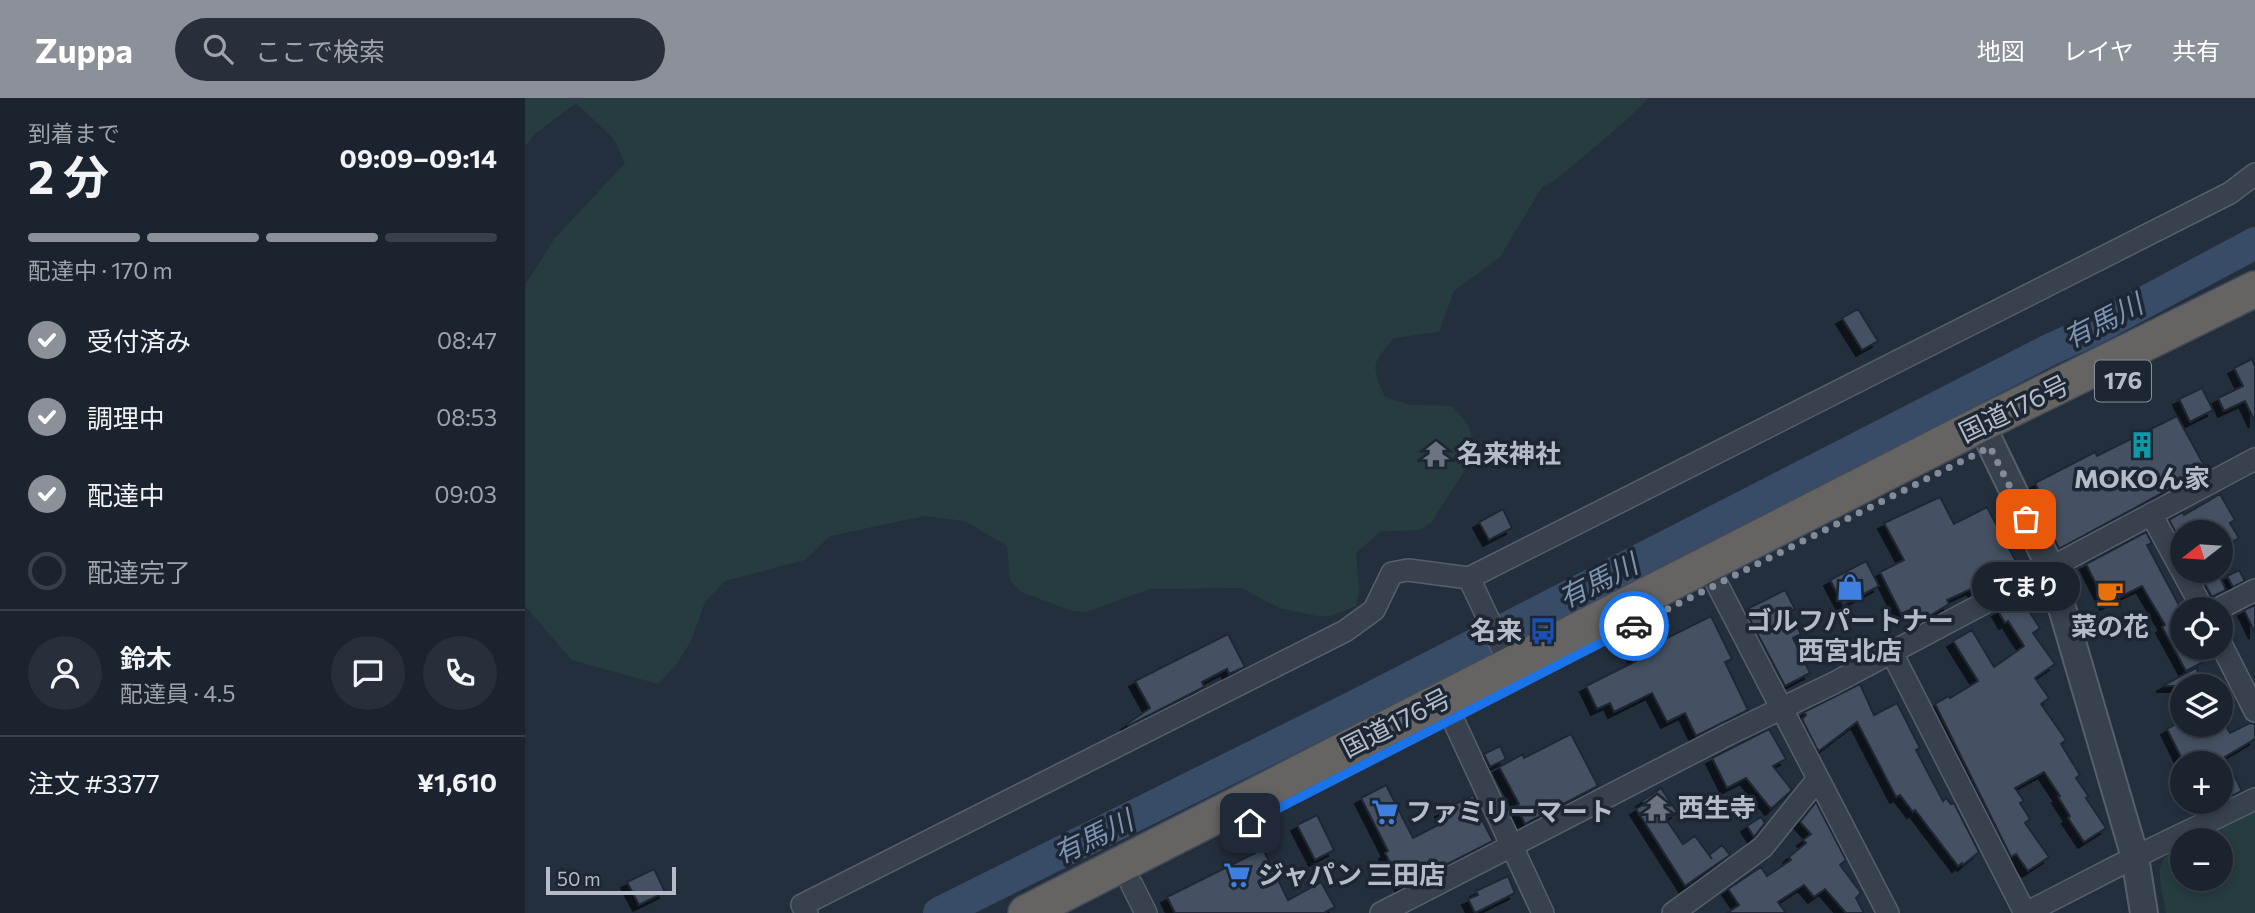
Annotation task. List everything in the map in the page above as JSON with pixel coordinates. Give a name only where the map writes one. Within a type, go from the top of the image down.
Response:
[{"type":"highway","name":"国道176号","points":[[1026,913],[1448,709],[1717,584],[2255,289]]},
{"type":"highway","name":"国道176号","points":[[1077,913],[1139,899],[1448,709],[1506,658],[2255,315]]},
{"type":"street","points":[[807,913],[802,905],[1345,631],[1374,610],[1392,573],[1408,570],[1469,578],[2230,193],[2255,174]]},
{"type":"street","points":[[1986,436],[2050,567],[2135,857],[2144,913]]},
{"type":"street","points":[[1381,913],[1892,653],[2255,459]]},
{"type":"street","points":[[2151,514],[2196,597]]},
{"type":"street","points":[[1469,578],[1506,658]]},
{"type":"street","points":[[1717,584],[1888,913]]},
{"type":"street","points":[[2233,601],[2255,590]]},
{"type":"street","points":[[1892,653],[2025,913],[2255,799]]},
{"type":"street","points":[[2229,660],[2255,711]]},
{"type":"street","points":[[1448,709],[1543,913]]},
{"type":"street","points":[[1673,913],[1763,847],[1817,780]]},
{"type":"green space","points":[[525,98],[1649,98],[1554,181],[1542,187],[1500,257],[1454,291],[1439,332],[1394,338],[1377,360],[1377,378],[1385,397],[1411,405],[1452,406],[1469,426],[1476,453],[1431,523],[1420,530],[1381,531],[1356,553],[1359,592],[1356,606],[1331,616],[1317,616],[1279,608],[1241,588],[1150,589],[1086,612],[1072,611],[1021,592],[1010,581],[1007,546],[965,521],[925,516],[830,536],[805,560],[725,581],[705,602],[691,641],[676,665],[658,684],[572,660],[525,606],[525,285],[555,238],[625,163],[614,139],[576,103],[534,135],[525,146]]},
{"type":"green space","points":[[2255,811],[2255,913],[2166,913],[2160,873],[2161,865],[2170,852],[2170,891],[2233,891],[2233,828],[2219,828]]},
{"type":"building","points":[[1858,309],[1878,341],[1862,350],[1842,318]]},
{"type":"building","points":[[2252,359],[2255,367],[2255,422],[2245,401],[2224,411],[2218,398],[2243,386],[2234,368]]},
{"type":"building","points":[[2202,388],[2213,410],[2190,422],[2179,399]]},
{"type":"building","points":[[2177,416],[2205,467],[2059,549],[2041,511],[2047,508],[2035,483],[2095,452],[2097,456]]},
{"type":"building","points":[[2220,494],[2235,520],[2169,520],[2183,512],[2184,515]]},
{"type":"building","points":[[1940,497],[1954,524],[1987,507],[2020,569],[1984,589],[1975,592],[1973,588],[1947,600],[1949,604],[1923,620],[1916,607],[1901,614],[1880,572],[1904,560],[1884,523]]},
{"type":"building","points":[[1503,509],[1512,528],[1489,540],[1479,522]]},
{"type":"building","points":[[2233,528],[2239,538],[2233,541]]},
{"type":"building","points":[[2146,532],[2152,543],[2147,545],[2175,597],[2170,597],[2170,642],[2162,627],[2165,625],[2142,586],[2106,604],[2086,564]]},
{"type":"building","points":[[1866,561],[1879,586],[1843,605],[1830,580]]},
{"type":"building","points":[[2239,570],[2245,581],[2233,587],[2231,583],[2233,583],[2233,573]]},
{"type":"building","points":[[2204,583],[2223,583],[2226,590],[2212,597]]},
{"type":"building","points":[[1785,590],[1795,609],[1789,612],[1801,634],[1793,638],[1810,673],[1785,686],[1745,610]]},
{"type":"building","points":[[2021,599],[2040,628],[2033,633],[2055,664],[2035,678],[2049,698],[2041,704],[2066,740],[2061,744],[2080,775],[2076,778],[2106,828],[2084,842],[2044,772],[2015,788],[2024,801],[2020,803],[2030,819],[2025,823],[2049,857],[2028,871],[2016,854],[2011,857],[1935,704],[1978,681],[1953,641],[1972,630],[1994,667],[2024,646],[1998,611]]},
{"type":"building","points":[[2255,605],[2255,633],[2244,610]]},
{"type":"building","points":[[1711,616],[1732,659],[1725,662],[1748,710],[1696,736],[1685,713],[1667,722],[1652,693],[1614,712],[1610,703],[1597,709],[1586,686],[1636,661],[1633,655]]},
{"type":"building","points":[[1228,634],[1245,667],[1229,674],[1227,669],[1202,682],[1204,687],[1128,726],[1127,724],[1150,708],[1135,681]]},
{"type":"building","points":[[2180,660],[2202,660],[2203,662],[2186,671]]},
{"type":"building","points":[[2196,668],[2199,674],[2185,674]]},
{"type":"building","points":[[1860,684],[1874,715],[1897,703],[1920,748],[1916,750],[1943,801],[1946,798],[1951,804],[1954,803],[1979,852],[1963,865],[1962,863],[1958,866],[1915,810],[1913,812],[1900,795],[1896,797],[1857,722],[1819,751],[1816,747],[1802,719],[1806,715],[1804,712]]},
{"type":"building","points":[[2250,723],[2255,724],[2255,739],[2233,752],[2178,751],[2171,737],[2233,737],[2233,732]]},
{"type":"building","points":[[1769,729],[1786,759],[1773,766],[1792,790],[1771,809],[1746,778],[1727,788],[1712,758]]},
{"type":"building","points":[[1571,734],[1598,786],[1525,824],[1516,806],[1519,804],[1499,767],[1523,754],[1524,758]]},
{"type":"building","points":[[1500,746],[1506,759],[1490,767],[1484,754]]},
{"type":"building","points":[[2233,773],[2242,791],[2233,795]]},
{"type":"building","points":[[1386,785],[1413,838],[1446,821],[1441,811],[1473,795],[1493,841],[1402,887],[1385,853],[1388,851],[1361,798]]},
{"type":"building","points":[[1661,788],[1677,812],[1666,819],[1683,844],[1695,836],[1709,855],[1722,845],[1730,855],[1685,886],[1636,809],[1644,804],[1642,801]]},
{"type":"building","points":[[1816,802],[1846,860],[1840,865],[1861,893],[1856,898],[1864,913],[1846,913],[1825,889],[1814,897],[1804,885],[1778,902],[1786,913],[1727,913],[1739,905],[1728,889],[1761,867],[1767,876],[1791,860],[1789,857],[1806,843],[1803,840],[1811,834],[1800,822]]},
{"type":"building","points":[[1317,815],[1334,850],[1315,860],[1297,825]]},
{"type":"building","points":[[1761,817],[1765,823],[1754,837],[1747,826]]},
{"type":"building","points":[[1263,849],[1288,900],[1321,882],[1335,907],[1324,913],[1175,913],[1167,897]]},
{"type":"building","points":[[654,869],[665,892],[639,905],[627,882]]},
{"type":"building","points":[[1508,876],[1515,893],[1475,913],[1468,899],[1478,895],[1476,891]]},
{"type":"waterway","name":"有馬川","points":[[939,913],[1353,707],[2051,349],[2091,331],[2255,243]]},
{"type":"way so far","points":[[1634,626],[1990,447],[2026,519]]},
{"type":"place","name":"MOKOん家","points":[[2142,445]]},
{"type":"place","name":"名来神社","points":[[1436,454]]},
{"type":"place","name":"てまり","points":[[2026,519]]},
{"type":"place","name":"ゴルフパートナー 西宮北店","points":[[1850,587]]},
{"type":"place","name":"菜の花","points":[[2110,593]]},
{"type":"place","name":"名来","points":[[1543,631]]},
{"type":"place","name":"西生寺","points":[[1657,808]]},
{"type":"place","name":"ファミリーマート","points":[[1385,812]]},
{"type":"place","name":"ジャパン 三田店","points":[[1237,875]]},
{"type":"route","points":[[1250,823],[1634,626]]}]
